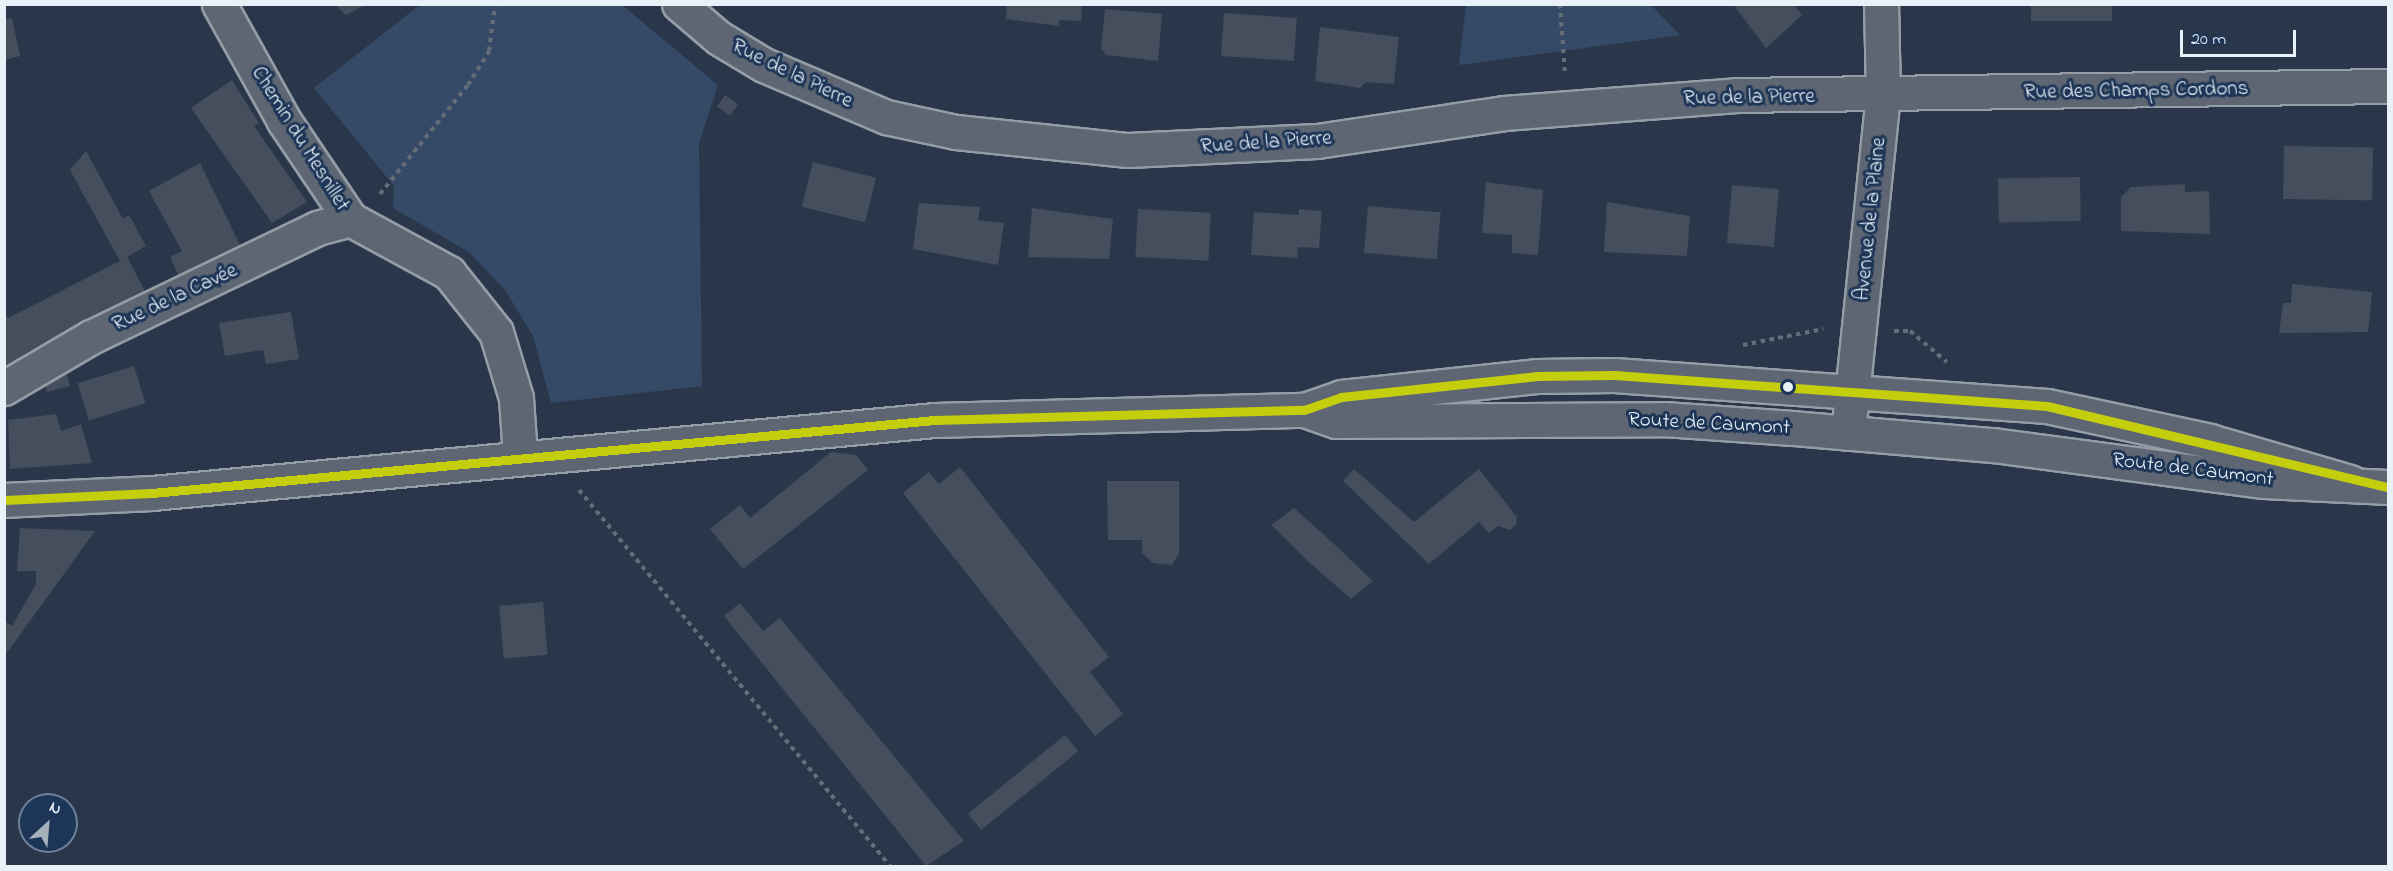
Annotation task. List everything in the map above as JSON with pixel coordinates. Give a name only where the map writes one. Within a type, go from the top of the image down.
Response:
[{"type":"main road","name":"Chemin du Mesnillet","points":[[219,4],[284,121],[350,219],[431,261],[471,297],[496,332],[508,363],[534,454]]},
{"type":"main road","name":"Rue de la Pierre","points":[[679,4],[719,39],[834,98],[898,120],[1024,141],[1128,150],[1230,147],[1570,108],[1736,95],[1883,97]]},
{"type":"main road","name":"Avenue de la Plaine","points":[[1848,433],[1883,97],[1881,4]]},
{"type":"main road","name":"Rue des Champs Cordons","points":[[1883,97],[2388,86]]},
{"type":"main road","name":"Rue de la Cavée","points":[[4,388],[91,337],[317,228],[350,219]]},
{"type":"main road","name":"Route de Caumont","points":[[4,500],[152,494],[534,454],[935,420],[1304,410],[1341,397],[1536,376],[1653,376],[1853,389],[2098,415],[2350,482]]},
{"type":"main road","name":"Route de Caumont","points":[[1304,410],[1336,421],[1664,419],[1994,445],[2264,481],[2350,482]]},
{"type":"main road","points":[[2350,482],[2388,487]]},
{"type":"path","points":[[350,219],[375,201],[468,86],[489,51],[495,4]]},
{"type":"path","points":[[1560,4],[1570,108]]},
{"type":"path","points":[[534,454],[890,867]]},
{"type":"shaded area","points":[[421,4],[622,5],[718,85],[699,143],[702,386],[551,403],[533,336],[505,290],[469,252],[393,208],[394,186],[314,88]]},
{"type":"shaded area","points":[[1466,5],[1651,5],[1680,35],[1459,65]]},
{"type":"building","points":[[335,4],[367,4],[346,15]]},
{"type":"building","points":[[1733,4],[1793,4],[1802,15],[1766,48]]},
{"type":"building","points":[[2031,4],[2112,4],[2112,21],[2031,21]]},
{"type":"building","points":[[1007,5],[1082,5],[1081,21],[1059,20],[1059,26],[1006,19]]},
{"type":"building","points":[[1105,9],[1162,14],[1158,61],[1106,55],[1101,48]]},
{"type":"building","points":[[1224,13],[1297,18],[1294,61],[1221,56]]},
{"type":"building","points":[[12,18],[20,56],[5,60],[5,19]]},
{"type":"building","points":[[1320,27],[1399,37],[1394,84],[1366,82],[1360,88],[1315,81]]},
{"type":"building","points":[[232,80],[259,123],[254,126],[307,202],[272,223],[191,108]]},
{"type":"building","points":[[725,95],[738,104],[730,116],[717,106]]},
{"type":"building","points":[[2284,146],[2373,148],[2372,201],[2283,199]]},
{"type":"building","points":[[86,151],[123,219],[129,215],[146,246],[127,257],[147,295],[33,349],[4,368],[4,314],[8,318],[120,261],[70,170]]},
{"type":"building","points":[[813,162],[876,178],[865,222],[802,207]]},
{"type":"building","points":[[200,163],[241,247],[180,279],[170,257],[182,251],[149,191]]},
{"type":"building","points":[[2080,177],[2081,221],[1999,222],[1998,178]]},
{"type":"building","points":[[1486,182],[1543,190],[1538,255],[1512,253],[1512,235],[1482,233]]},
{"type":"building","points":[[2185,184],[2185,192],[2209,191],[2210,234],[2121,231],[2121,197],[2131,187]]},
{"type":"building","points":[[1732,185],[1779,189],[1774,247],[1727,243]]},
{"type":"building","points":[[1607,202],[1690,216],[1687,256],[1604,252]]},
{"type":"building","points":[[919,203],[980,207],[978,220],[1004,223],[998,265],[913,249]]},
{"type":"building","points":[[1368,206],[1441,212],[1437,259],[1364,253]]},
{"type":"building","points":[[1032,208],[1113,219],[1109,259],[1028,257]]},
{"type":"building","points":[[1138,209],[1211,213],[1208,261],[1135,257]]},
{"type":"building","points":[[1299,209],[1322,211],[1319,248],[1298,247],[1297,258],[1251,255],[1254,212],[1299,215]]},
{"type":"building","points":[[2292,284],[2372,292],[2368,332],[2279,333],[2283,303],[2291,303]]},
{"type":"building","points":[[291,312],[299,359],[266,364],[263,350],[225,356],[219,323]]},
{"type":"building","points":[[63,359],[70,386],[47,392],[41,369]]},
{"type":"building","points":[[134,366],[145,403],[89,421],[78,383]]},
{"type":"building","points":[[56,414],[61,431],[81,424],[92,463],[10,469],[8,420]]},
{"type":"building","points":[[831,452],[856,455],[868,470],[743,569],[710,529],[740,505],[750,518]]},
{"type":"building","points":[[960,467],[1109,657],[1090,672],[1123,714],[1095,736],[903,493],[929,472],[939,484]]},
{"type":"building","points":[[1354,469],[1414,522],[1479,469],[1517,517],[1516,525],[1510,530],[1498,526],[1489,533],[1479,522],[1429,564],[1343,481]]},
{"type":"building","points":[[1107,481],[1179,481],[1179,554],[1172,565],[1153,563],[1142,553],[1142,540],[1108,540]]},
{"type":"building","points":[[1294,508],[1373,581],[1351,599],[1309,562],[1271,525]]},
{"type":"building","points":[[20,528],[95,531],[4,657],[4,621],[12,626],[36,584],[36,571],[17,571]]},
{"type":"building","points":[[543,602],[548,655],[504,659],[499,606]]},
{"type":"building","points":[[740,603],[763,631],[780,618],[964,841],[926,866],[724,616]]},
{"type":"building","points":[[1065,735],[1078,751],[981,830],[968,814]]},
{"type":"transit line","points":[[4,500],[152,493],[935,420],[1304,410],[1341,397],[1536,376],[1614,375],[2047,406],[2388,487]]}]
